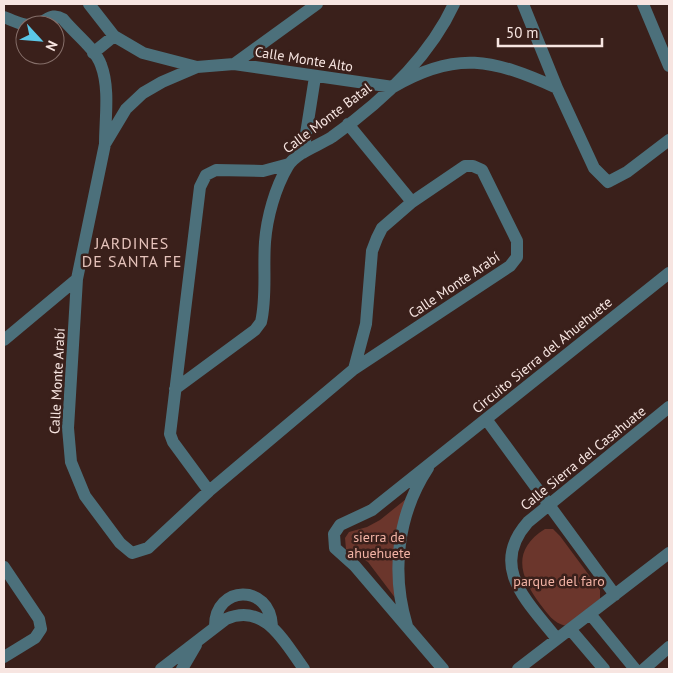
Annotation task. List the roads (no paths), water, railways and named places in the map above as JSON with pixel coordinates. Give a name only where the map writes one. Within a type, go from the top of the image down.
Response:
[{"type":"street","name":"Calle Monte Alto","points":[[89,4],[114,36],[143,53],[197,66],[234,64],[393,87]]},
{"type":"street","points":[[234,64],[317,4]]},
{"type":"street","name":"Calle Monte Batal","points":[[175,389],[256,330],[261,322],[265,241],[274,195],[289,164],[303,153],[330,138],[393,87],[429,44],[454,4]]},
{"type":"street","points":[[523,4],[557,88],[594,168],[608,182],[627,172],[669,140]]},
{"type":"street","points":[[643,4],[669,66]]},
{"type":"street","name":"Calle Monte Arabí","points":[[4,17],[25,24],[36,24],[53,16],[60,17],[101,64],[105,85],[105,144],[78,279],[68,428],[71,462],[84,496],[120,544],[132,553],[148,548],[209,491],[354,369],[510,266],[517,258],[517,241],[482,170],[473,166],[465,166],[412,202],[382,228],[376,238],[372,251],[366,324],[354,369]]},
{"type":"street","points":[[92,53],[114,36]]},
{"type":"street","points":[[393,87],[414,75],[439,66],[469,61],[499,66],[527,74],[557,88]]},
{"type":"street","name":"Calle Monte Arabí","points":[[105,144],[126,109],[143,93],[197,66]]},
{"type":"street","points":[[303,153],[315,77]]},
{"type":"street","points":[[348,124],[412,202]]},
{"type":"street","points":[[209,491],[173,442],[170,434],[200,187],[206,175],[216,170],[263,170],[289,164]]},
{"type":"street","name":"Circuito Sierra del Ahuehuete","points":[[443,669],[408,631],[355,566],[338,551],[333,539],[340,525],[372,510],[669,273]]},
{"type":"street","points":[[4,340],[78,279]]},
{"type":"street","name":"Calle Sierra del Casahuate","points":[[557,639],[521,593],[512,572],[512,548],[524,526],[669,407]]},
{"type":"street","points":[[486,419],[615,595]]},
{"type":"street","name":"Circuito Sierra del Ahuehuete","points":[[408,631],[398,578],[400,542],[412,499],[433,460]]},
{"type":"street","points":[[518,669],[669,553]]},
{"type":"street","points":[[4,567],[38,620],[41,629],[35,638],[4,657]]},
{"type":"street","points":[[216,626],[217,612],[226,601],[245,594],[253,596],[265,604],[272,618],[272,626]]},
{"type":"street","points":[[160,669],[216,626],[236,615],[248,614],[260,617],[272,626],[304,669]]},
{"type":"street","points":[[590,614],[635,669]]},
{"type":"street","points":[[570,629],[604,669]]},
{"type":"street","points":[[182,669],[204,635]]},
{"type":"street","points":[[644,669],[669,647]]},
{"type":"district","name":"JARDINES DE SANTA FE","points":[[132,252]]},
{"type":"park label","name":"sierra de ahuehuete","points":[[379,546]]},
{"type":"park label","name":"parque del faro","points":[[559,581]]}]
